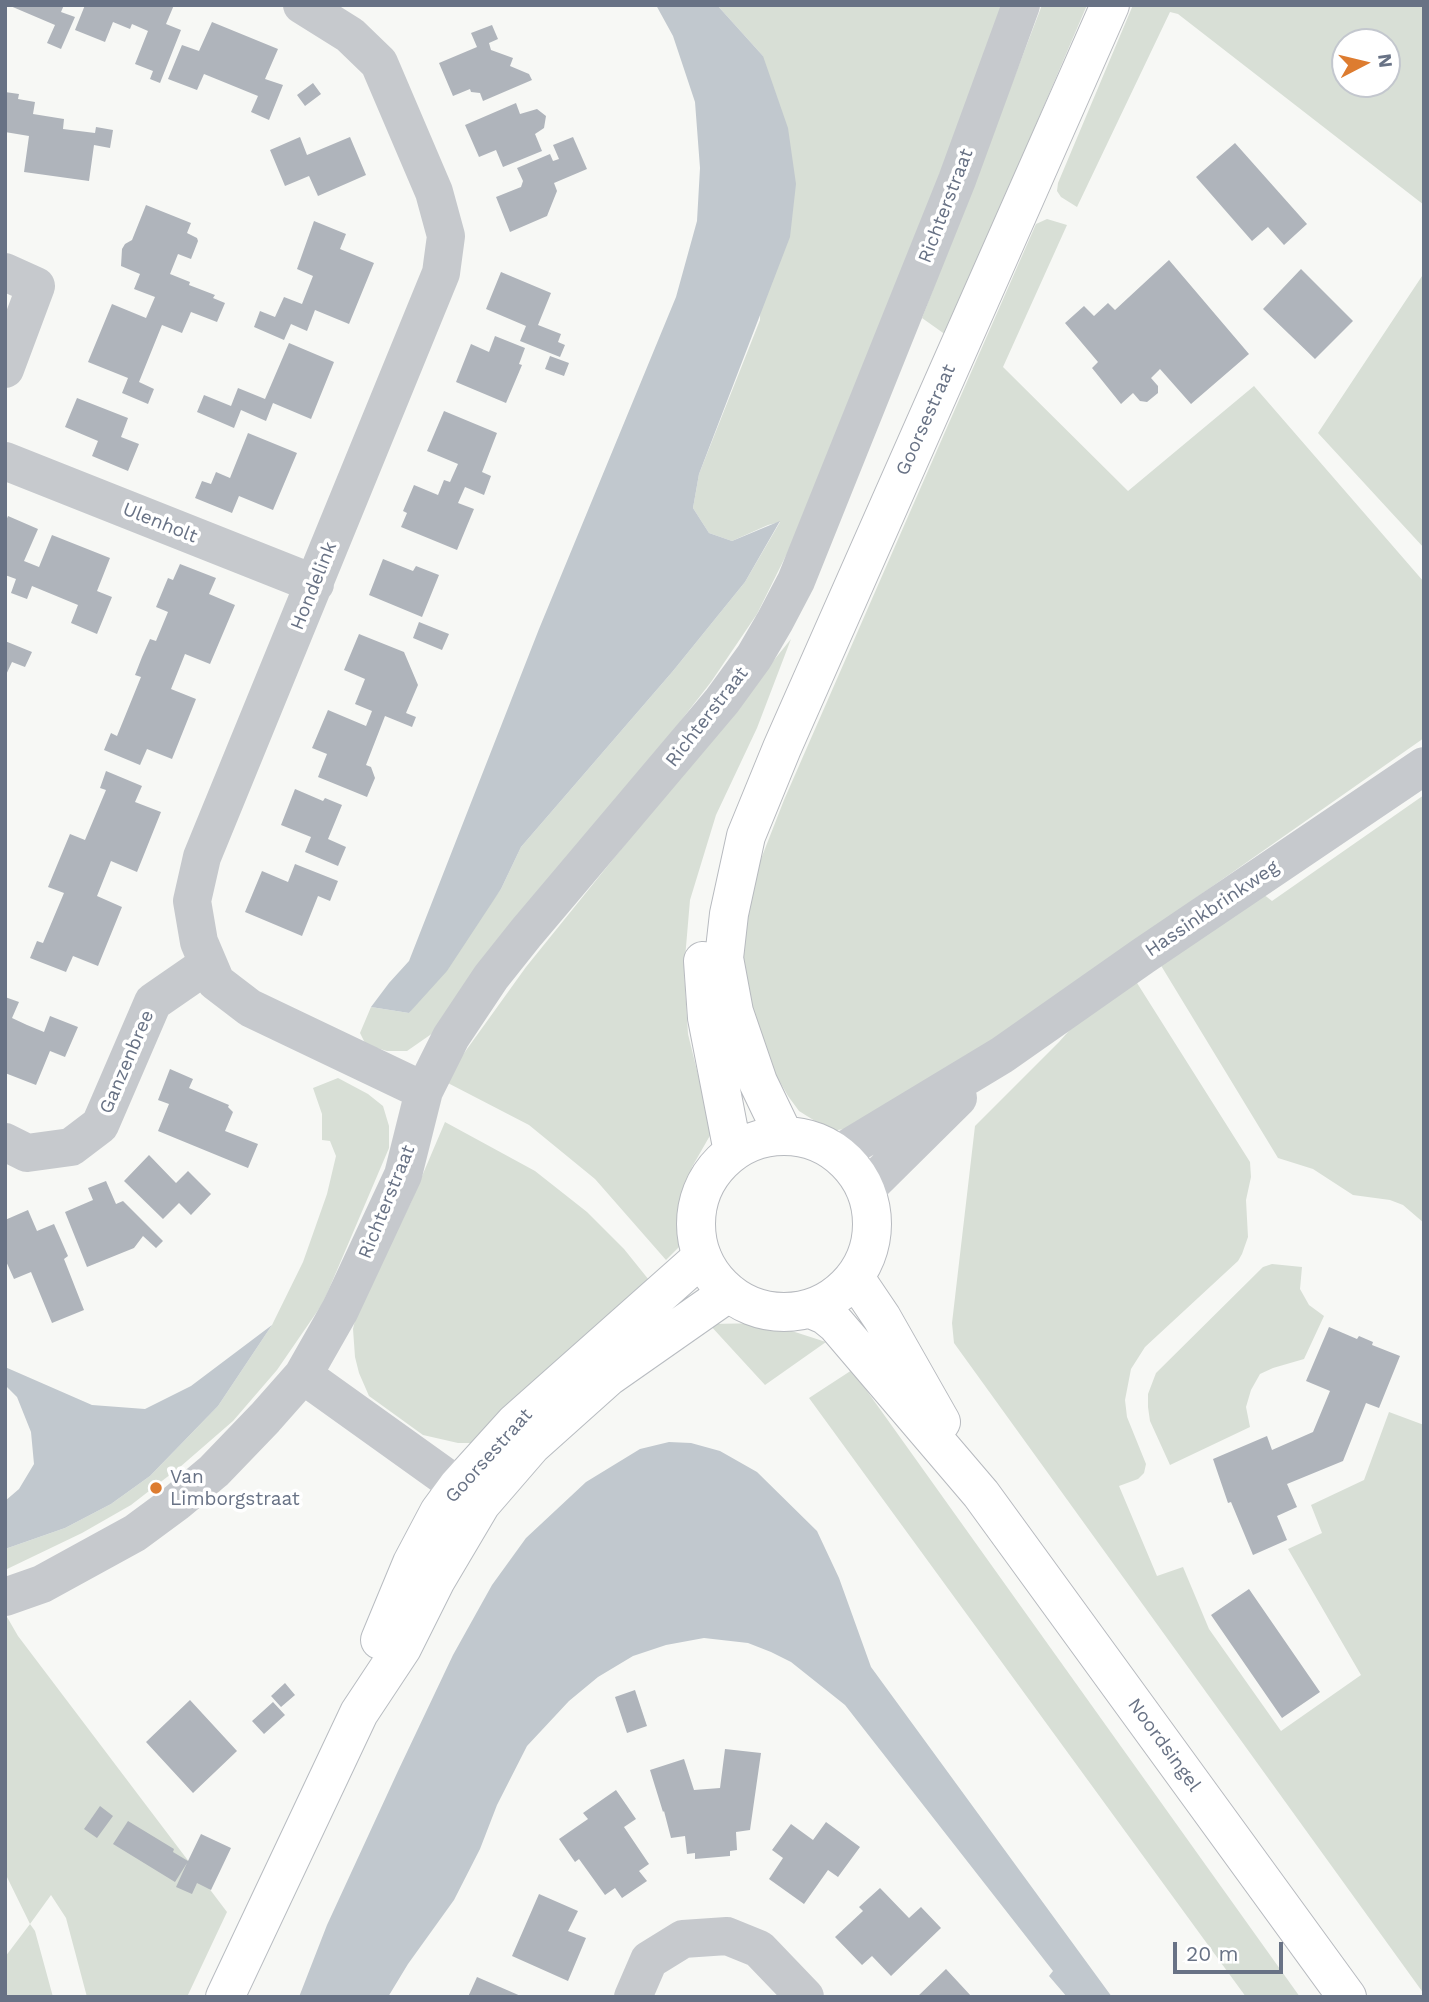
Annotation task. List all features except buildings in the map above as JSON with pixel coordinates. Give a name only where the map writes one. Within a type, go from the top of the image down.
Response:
[{"type":"main road","name":"Goorsestraat","points":[[784,1136],[758,1082],[733,1012],[724,958],[729,914],[746,836],[815,672],[1110,5]]},
{"type":"main road","name":"Goorsestraat","points":[[733,1152],[707,1018],[702,953],[709,904],[719,875],[746,836]]},
{"type":"main road","points":[[784,1136],[807,1139],[838,1154],[854,1169],[865,1190],[872,1222],[871,1244],[855,1278],[836,1296],[811,1309],[791,1313],[753,1307],[728,1293],[715,1279],[702,1257],[696,1228],[700,1199],[713,1172],[733,1152],[764,1138],[784,1136]]},
{"type":"main road","name":"Goorsestraat","points":[[225,1997],[359,1713],[402,1648],[436,1580],[469,1495],[515,1423],[702,1257]]},
{"type":"main road","name":"Noordsingel","points":[[855,1278],[882,1318],[981,1494]]},
{"type":"main road","name":"Goorsestraat","points":[[469,1495],[532,1445],[608,1377],[728,1293]]},
{"type":"main road","name":"Noordsingel","points":[[811,1309],[836,1324],[981,1494],[1348,1997]]},
{"type":"street","name":"Hondelink","points":[[302,5],[351,35],[379,63],[434,192],[446,236],[441,273],[202,857],[192,901],[199,942],[216,982],[250,1008],[424,1091]]},
{"type":"street","name":"Richterstraat","points":[[5,1597],[42,1584],[123,1539],[177,1502],[214,1471],[303,1375],[340,1310],[402,1175],[424,1091],[451,1037],[491,976],[690,742],[754,657],[796,581],[957,180],[1021,5]]},
{"type":"street","points":[[5,272],[36,286],[5,369]]},
{"type":"street","name":"Ulenholt","points":[[5,461],[315,584]]},
{"type":"street","name":"Hassinkbrinkweg","points":[[838,1154],[1002,1055],[1424,766]]},
{"type":"street","name":"Ganzenbree","points":[[5,1142],[27,1153],[71,1147],[100,1125],[153,1002],[208,964]]},
{"type":"street","name":"Hassinkbrinkweg","points":[[865,1190],[1002,1055]]},
{"type":"street","points":[[303,1375],[469,1495]]},
{"type":"street","points":[[633,1997],[649,1960],[682,1938],[726,1936],[760,1949],[805,1997]]},
{"type":"shaded area","points":[[656,5],[717,5],[763,56],[788,128],[796,184],[790,237],[699,474],[693,508],[709,533],[732,541],[780,521],[745,582],[673,671],[521,847],[501,889],[447,971],[409,1013],[371,1007],[409,961],[539,629],[676,297],[697,221],[700,168],[695,102],[673,36]]},
{"type":"shaded area","points":[[717,5],[1010,5],[810,507],[757,614],[711,682],[443,1026],[407,1051],[387,1051],[366,1045],[360,1033],[371,1007],[409,1013],[501,889],[521,847],[673,671],[745,582],[780,522],[732,541],[709,533],[693,508],[699,474],[760,320],[763,56]]},
{"type":"shaded area","points":[[1042,5],[1087,5],[946,335],[922,318]]},
{"type":"shaded area","points":[[1133,5],[1424,5],[1424,205],[1178,14],[1170,12],[1077,207],[1061,197],[1057,191],[1058,183]]},
{"type":"shaded area","points":[[1047,219],[1067,225],[1003,367],[1128,491],[1254,386],[1424,582],[1424,738],[872,1125],[831,1131],[799,1111],[773,1070],[738,970],[745,900],[784,800],[1036,224]]},
{"type":"shaded area","points":[[1424,273],[1424,548],[1318,433]]},
{"type":"shaded area","points":[[791,639],[757,728],[716,815],[690,900],[684,970],[688,1034],[712,1132],[692,1167],[684,1207],[689,1237],[666,1260],[595,1179],[529,1125],[444,1081],[526,967]]},
{"type":"shaded area","points":[[1424,795],[1424,1223],[1403,1205],[1390,1200],[1353,1195],[1313,1169],[1278,1158],[1157,959],[1258,890],[1272,901]]},
{"type":"shaded area","points":[[1132,975],[1250,1162],[1251,1177],[1246,1200],[1248,1237],[1238,1261],[1145,1347],[1131,1369],[1125,1400],[1127,1417],[1146,1464],[1144,1473],[1138,1479],[1119,1486],[1157,1576],[1183,1567],[1209,1629],[1281,1731],[1361,1675],[1288,1549],[1322,1533],[1311,1505],[1364,1480],[1389,1412],[1424,1425],[1424,1994],[954,1343],[952,1323],[975,1126],[1059,1042],[1100,996]]},
{"type":"shaded area","points":[[338,1078],[368,1094],[383,1106],[389,1126],[389,1148],[323,1303],[277,1370],[233,1421],[180,1467],[131,1505],[82,1533],[5,1570],[5,1549],[65,1528],[111,1504],[150,1476],[218,1406],[272,1325],[303,1262],[327,1194],[336,1156],[330,1141],[322,1140],[322,1114],[313,1088]]},
{"type":"shaded area","points":[[445,1122],[535,1171],[587,1212],[624,1249],[653,1285],[495,1443],[458,1443],[423,1435],[369,1396],[355,1357],[353,1329],[356,1316],[411,1202]]},
{"type":"shaded area","points":[[1272,1264],[1302,1267],[1300,1289],[1309,1305],[1324,1316],[1304,1359],[1260,1374],[1246,1407],[1250,1427],[1170,1465],[1150,1421],[1148,1394],[1156,1373],[1263,1267]]},
{"type":"shaded area","points":[[767,1323],[826,1342],[765,1385],[709,1324]]},
{"type":"shaded area","points":[[272,1325],[218,1406],[150,1476],[111,1504],[65,1528],[5,1549],[5,1501],[19,1489],[34,1464],[31,1432],[17,1397],[5,1385],[5,1367],[92,1405],[145,1409],[191,1386]]},
{"type":"shaded area","points":[[852,1370],[1300,1997],[1246,1997],[809,1398]]},
{"type":"shaded area","points":[[669,1442],[691,1443],[720,1451],[757,1472],[817,1531],[839,1578],[871,1667],[1112,1997],[1067,1997],[1049,1976],[1053,1971],[845,1705],[791,1662],[771,1652],[748,1643],[704,1638],[666,1645],[633,1656],[598,1677],[569,1701],[527,1746],[454,1900],[388,1997],[299,1997],[327,1925],[398,1771],[453,1655],[492,1585],[526,1538],[586,1482],[640,1449]]},
{"type":"shaded area","points":[[7,1617],[18,1636],[227,1912],[187,1997],[87,1997],[66,1918],[51,1895],[30,1924],[5,1873]]},
{"type":"shaded area","points":[[30,1924],[35,1931],[53,1997],[5,1997],[5,1957]]},
{"type":"place","name":"Van Limborgstraat","points":[[156,1488]]}]
